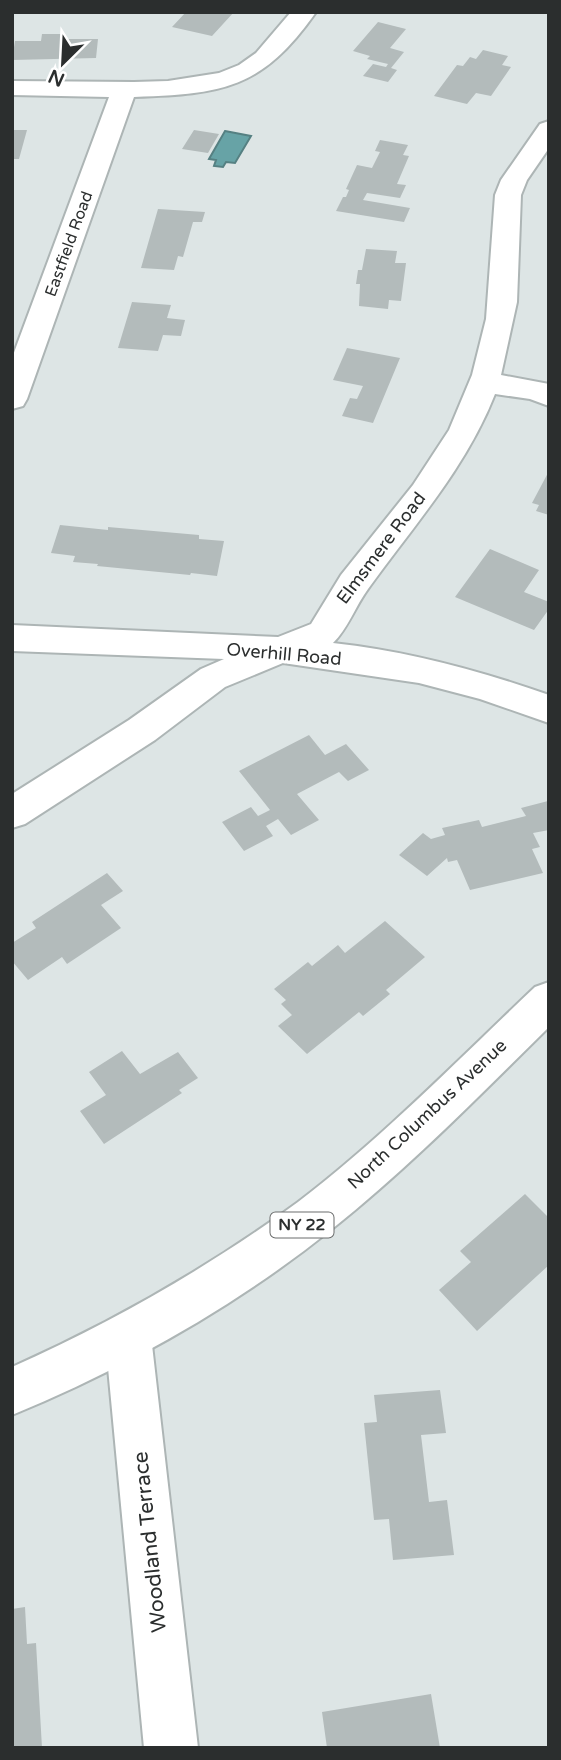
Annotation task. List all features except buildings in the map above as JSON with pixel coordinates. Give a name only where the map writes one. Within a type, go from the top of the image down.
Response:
[{"type":"street","points":[[12,88],[190,87],[214,83],[235,76],[259,63],[304,12]]},
{"type":"street","name":"Eastfield Road","points":[[12,399],[125,88]]},
{"type":"street","name":"Elmsmere Road","points":[[12,813],[142,730],[212,678],[323,633],[334,611],[418,501],[456,444],[482,382],[503,304],[508,195],[514,180],[549,129]]},
{"type":"street","points":[[482,382],[537,390],[549,396]]},
{"type":"street","name":"Overhill Road","points":[[12,638],[284,650],[431,673],[549,709]]},
{"type":"street","name":"North Columbus Avenue","points":[[12,1391],[76,1363],[128,1336],[227,1276],[307,1221],[393,1148],[549,1000]]},
{"type":"street","name":"Woodland Terrace","points":[[128,1336],[171,1748]]},
{"type":"water","points":[[225,131],[251,136],[235,163],[226,162],[223,167],[214,166],[216,160],[209,159]]}]
